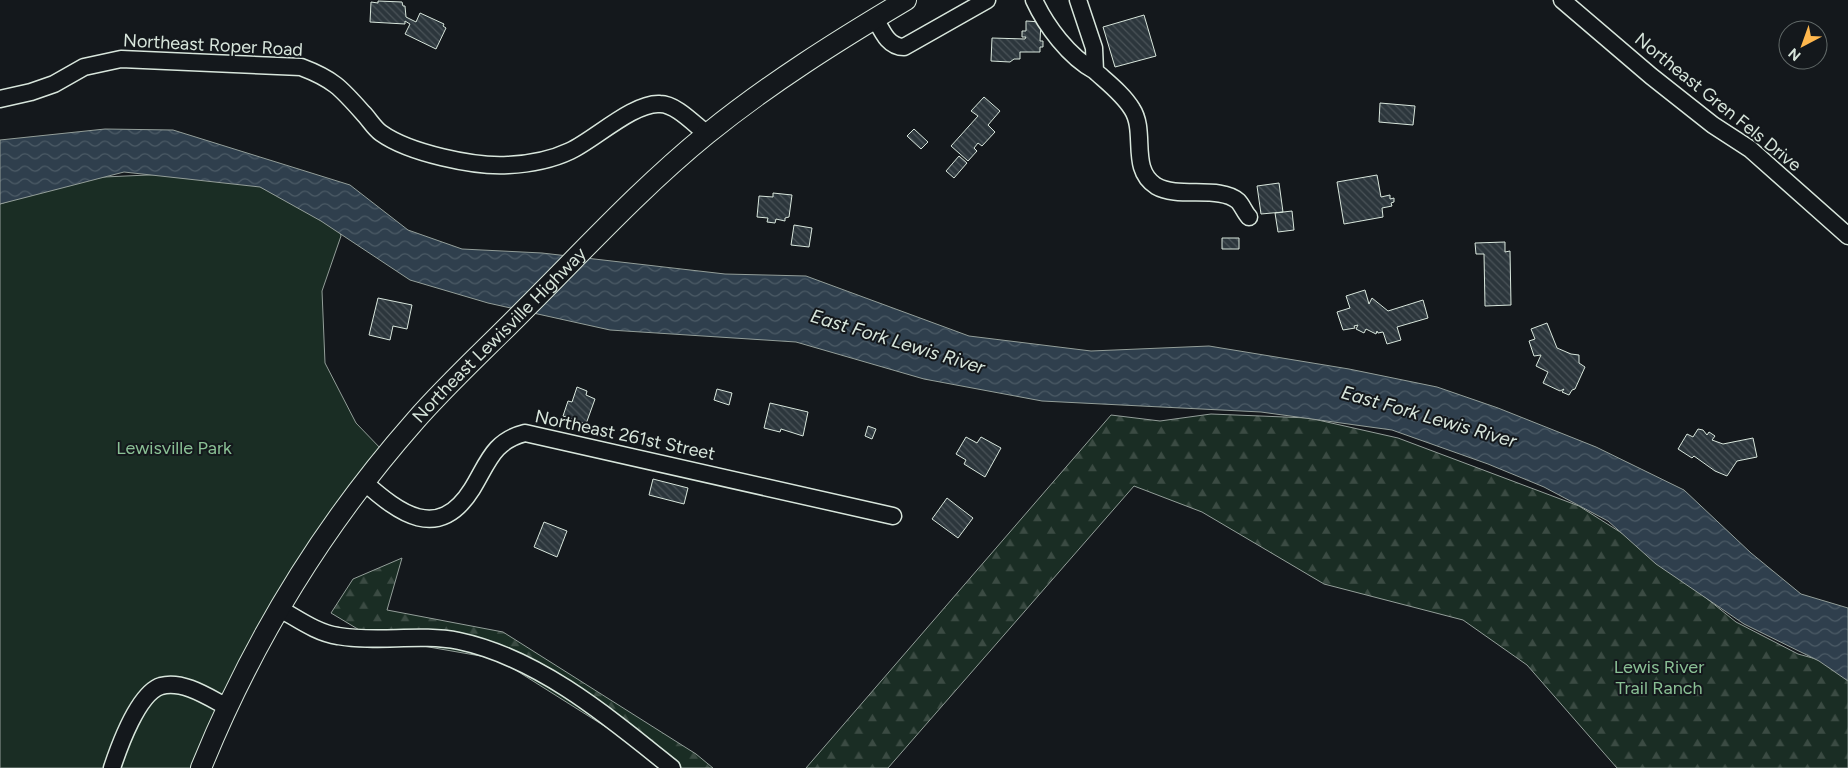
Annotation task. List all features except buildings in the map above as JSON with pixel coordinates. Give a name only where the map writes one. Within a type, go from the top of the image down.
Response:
[{"type":"main road","name":"Northeast Lewisville Highway","points":[[201,768],[227,707],[280,609],[321,543],[364,482],[417,418],[622,211],[707,134],[790,72],[906,0]]},
{"type":"street","points":[[875,18],[889,41],[896,47],[904,47],[988,0]]},
{"type":"street","points":[[1034,0],[1040,13],[1082,64],[1095,71],[1133,109],[1139,124],[1140,156],[1146,176],[1157,186],[1179,191],[1221,194],[1238,201],[1249,217]]},
{"type":"street","points":[[1078,0],[1094,48],[1095,71]]},
{"type":"street","name":"Northeast Gren Fels Drive","points":[[1562,0],[1651,76],[1713,125],[1750,149],[1848,236]]},
{"type":"street","name":"Northeast Roper Road","points":[[0,99],[39,89],[84,67],[121,58],[300,67],[324,76],[340,87],[381,132],[419,150],[468,162],[507,165],[547,160],[572,151],[632,112],[660,104],[670,106],[707,134]]},
{"type":"street","name":"Northeast 261st Street","points":[[364,482],[392,507],[405,514],[421,518],[440,517],[456,507],[471,490],[491,456],[504,441],[525,433],[893,516]]},
{"type":"street","points":[[280,609],[321,632],[337,636],[409,637],[459,641],[516,661],[589,705],[672,768]]},
{"type":"street","points":[[112,768],[134,715],[146,697],[160,686],[182,686],[227,707]]},
{"type":"green space","name":"Lewisville Park","points":[[170,174],[248,180],[339,228],[341,236],[322,291],[325,363],[356,423],[383,451],[321,543],[201,768],[0,768],[0,204],[82,178]]},
{"type":"green space","name":"Lewis River Trail Ranch","points":[[1211,414],[1309,418],[1398,438],[1579,506],[1639,544],[1736,622],[1798,654],[1834,664],[1848,674],[1848,768],[1617,768],[1527,665],[1463,620],[1324,584],[1202,512],[1134,486],[888,768],[806,768],[1111,415],[1160,421]]},
{"type":"green space","points":[[402,558],[387,610],[503,632],[696,754],[713,768],[671,768],[498,659],[371,637],[331,613],[353,579]]},
{"type":"water","name":"East Fork Lewis River","points":[[105,129],[173,130],[350,185],[408,230],[462,249],[542,253],[725,274],[806,276],[969,336],[1091,351],[1209,346],[1349,369],[1437,387],[1498,408],[1596,447],[1684,490],[1751,553],[1801,594],[1848,608],[1848,681],[1819,661],[1744,624],[1656,564],[1608,521],[1544,487],[1488,464],[1392,430],[1261,412],[1042,401],[924,379],[796,342],[610,330],[488,303],[410,280],[321,221],[260,187],[124,172],[0,204],[0,140]]}]
